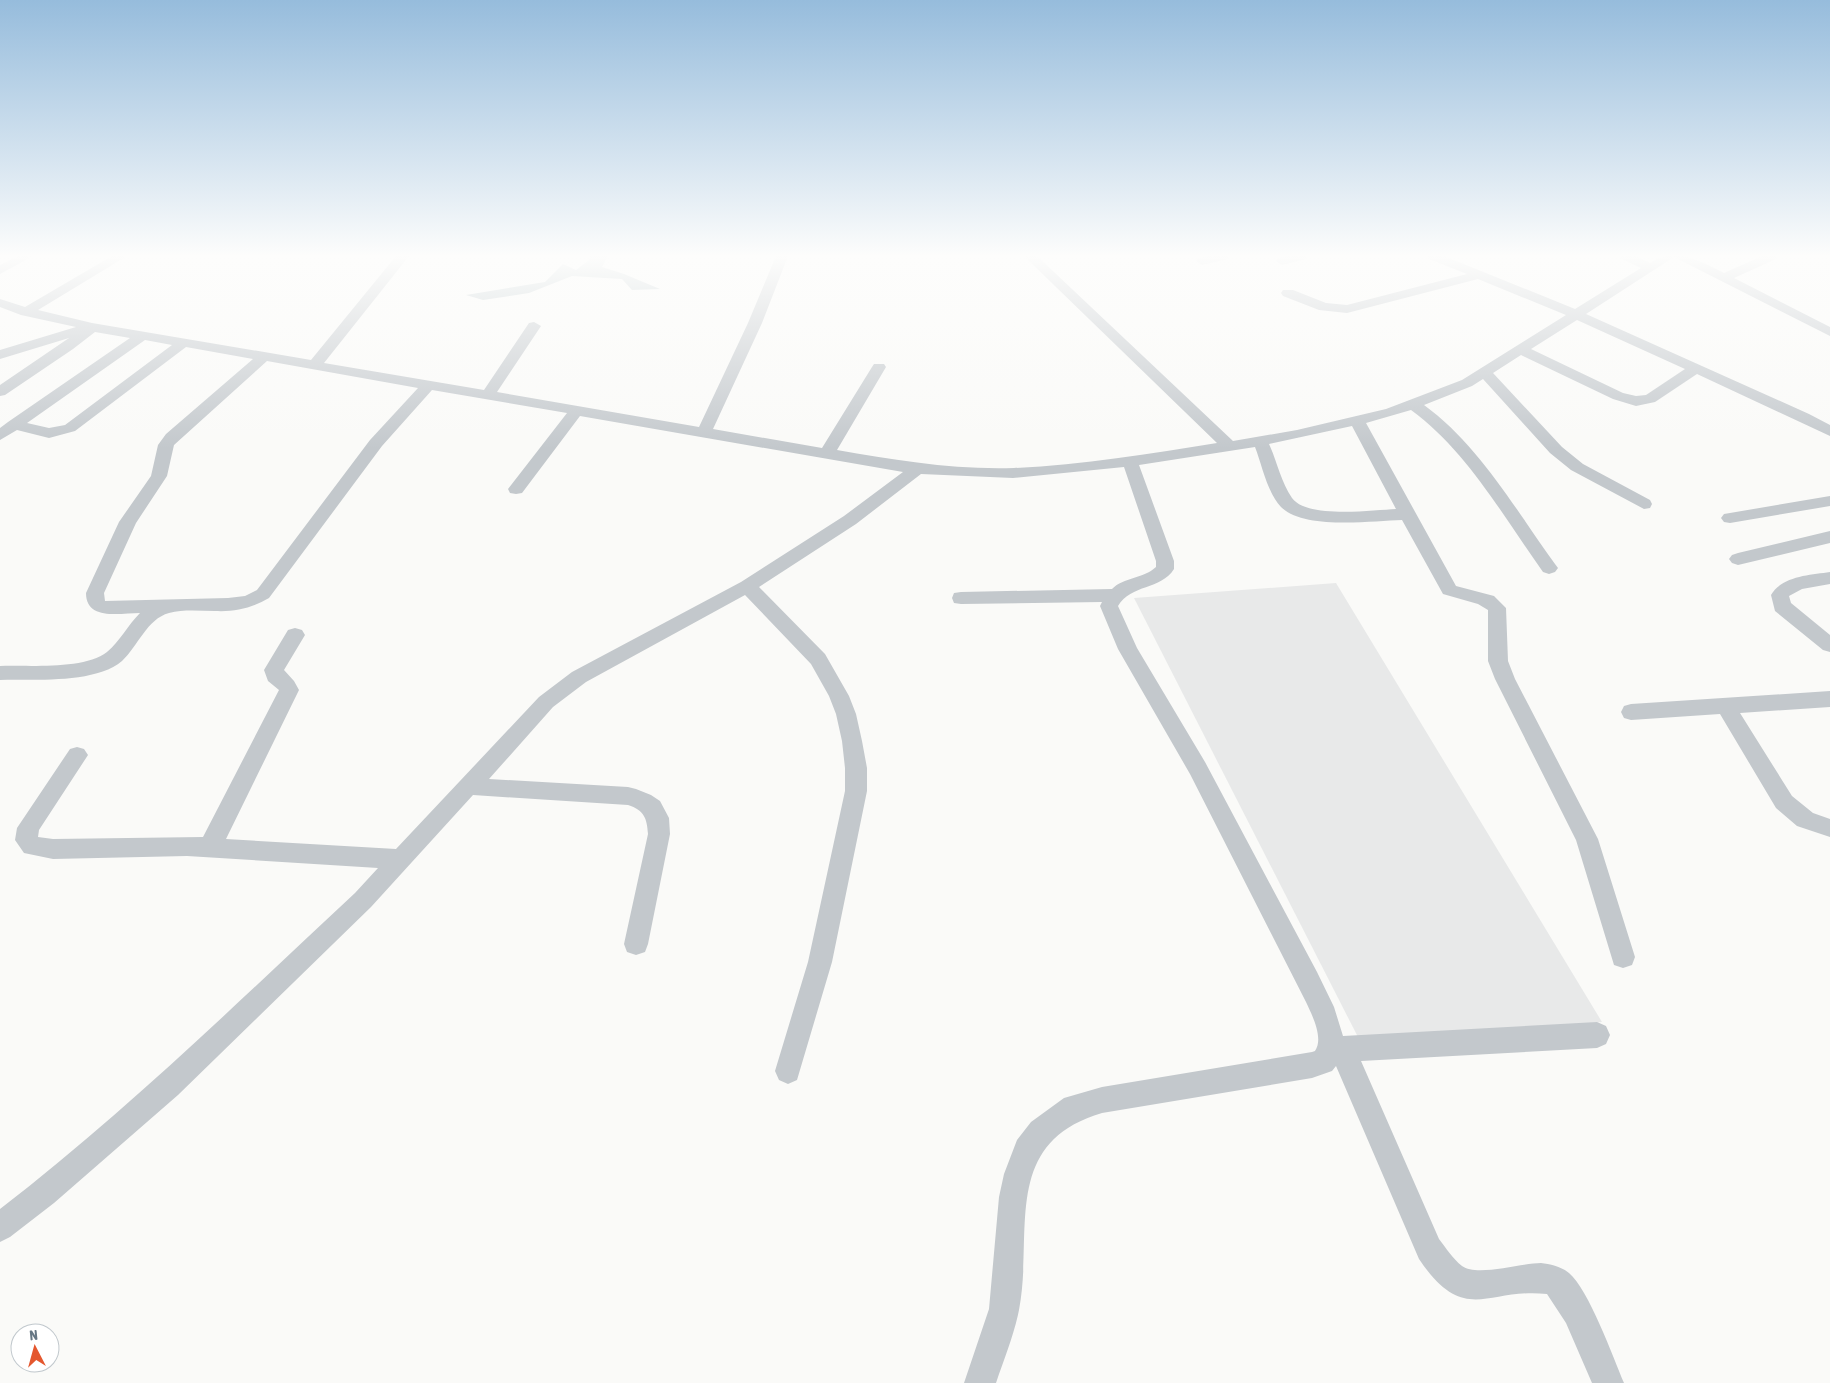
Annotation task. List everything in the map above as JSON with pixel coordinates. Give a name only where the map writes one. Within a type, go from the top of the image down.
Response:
[{"type":"street","points":[[64,321],[142,336],[917,469],[1014,473],[1130,462],[1230,447],[1357,421],[1413,404],[1467,383],[1566,321]]},
{"type":"street","points":[[315,365],[349,321]]},
{"type":"street","points":[[704,432],[757,321]]},
{"type":"street","points":[[1098,321],[1230,447]]},
{"type":"street","points":[[1591,321],[1826,426]]},
{"type":"street","points":[[1808,321],[1830,332]]},
{"type":"street","points":[[488,395],[534,326]]},
{"type":"street","points":[[0,355],[92,327]]},
{"type":"street","points":[[0,392],[68,346],[92,327]]},
{"type":"street","points":[[0,434],[142,336]]},
{"type":"street","points":[[13,425],[49,433],[70,428],[183,343]]},
{"type":"street","points":[[1520,349],[1618,396],[1636,401],[1650,398],[1696,368]]},
{"type":"street","points":[[264,357],[172,437],[166,445],[159,476],[128,522],[96,593],[95,600],[100,606],[110,608],[195,605],[229,606],[245,603],[263,594],[376,443],[428,385]]},
{"type":"street","points":[[826,453],[880,367]]},
{"type":"street","points":[[1484,372],[1556,450],[1577,467],[1644,504]]},
{"type":"street","points":[[1413,404],[1439,424],[1463,448],[1548,568]]},
{"type":"street","points":[[516,489],[577,410]]},
{"type":"street","points":[[1357,421],[1449,590],[1464,597],[1489,600],[1497,608],[1500,666],[1587,839],[1623,957]]},
{"type":"street","points":[[1260,442],[1287,503],[1296,511],[1310,515],[1327,516],[1407,514]]},
{"type":"street","points":[[1130,462],[1165,561],[1165,569],[1160,575],[1124,588],[1114,595],[1109,606],[1113,620],[1222,814],[1314,994],[1330,1035],[1429,1249],[1441,1268],[1457,1282],[1472,1286],[1541,1278],[1557,1282],[1568,1296],[1608,1383]]},
{"type":"street","points":[[0,1227],[169,1086],[363,900],[530,717],[561,689],[747,586],[850,520],[917,469]]},
{"type":"street","points":[[1730,518],[1830,501]]},
{"type":"street","points":[[1738,559],[1830,537]]},
{"type":"street","points":[[1830,578],[1793,586],[1784,590],[1780,595],[1782,606],[1830,645]]},
{"type":"street","points":[[747,586],[818,659],[846,714],[856,768],[856,791],[820,962],[788,1071]]},
{"type":"street","points":[[961,598],[1114,595]]},
{"type":"street","points":[[0,673],[89,668],[106,662],[116,654],[151,614],[166,607]]},
{"type":"street","points":[[210,847],[289,690],[288,686],[275,676],[274,670],[295,635]]},
{"type":"street","points":[[1632,712],[1830,699]]},
{"type":"street","points":[[1725,706],[1784,802],[1795,814],[1812,824],[1830,828]]},
{"type":"street","points":[[77,755],[28,828],[26,840],[32,846],[53,849],[127,846],[210,847],[400,859]]},
{"type":"street","points":[[467,786],[628,796],[645,800],[652,807],[659,820],[660,834],[636,944]]},
{"type":"street","points":[[980,1383],[1004,1309],[1013,1197],[1018,1174],[1027,1150],[1041,1132],[1074,1108],[1102,1100],[1312,1065],[1323,1062],[1337,1050],[1597,1035]]},
{"type":"shaded area","points":[[1336,583],[1602,1022],[1361,1043],[1134,598]]}]
